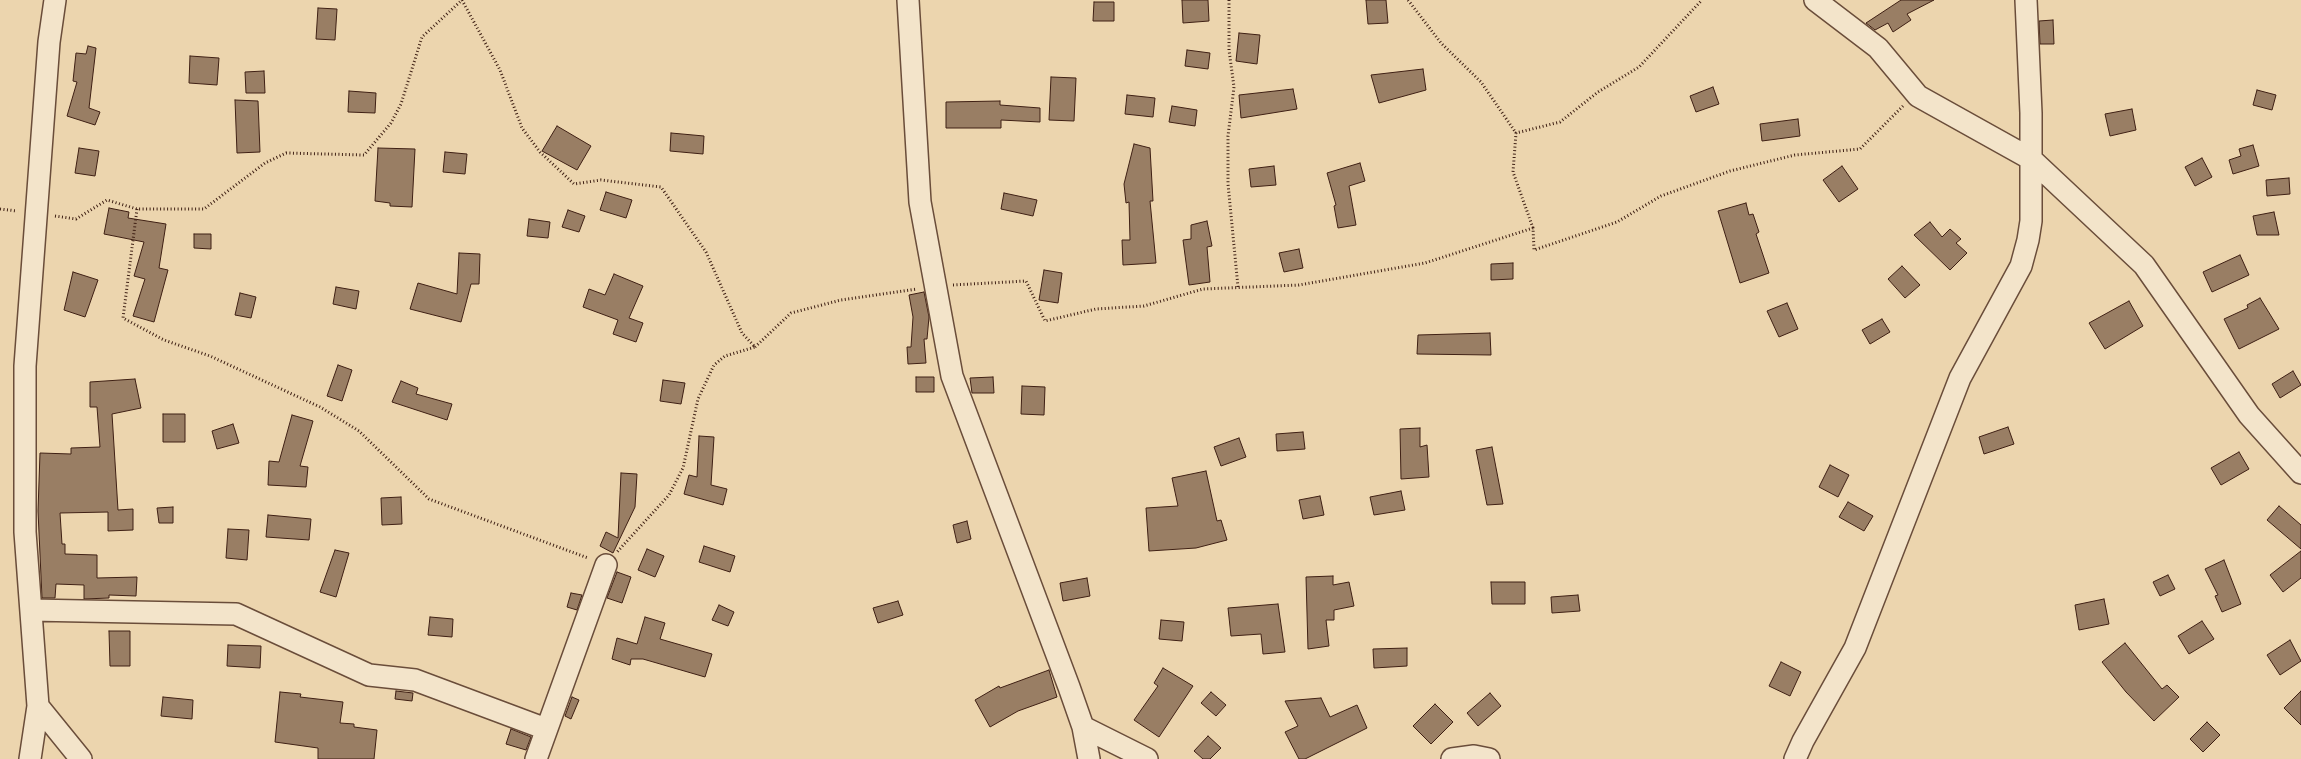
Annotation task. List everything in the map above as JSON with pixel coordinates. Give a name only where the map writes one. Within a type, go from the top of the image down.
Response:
[{"type":"street","points":[[30,759],[38,706],[25,532],[26,366],[49,42],[55,0]]},
{"type":"street","points":[[908,0],[920,202],[952,376],[1083,727],[1089,759]]},
{"type":"street","points":[[1815,0],[1878,48],[1918,96],[2031,160],[2144,265],[2248,415],[2301,473]]},
{"type":"street","points":[[1795,759],[1803,741],[1855,648],[1960,378],[2021,266],[2031,221],[2031,113],[2026,0]]},
{"type":"street","points":[[536,759],[606,565]]},
{"type":"street","points":[[31,610],[236,614],[369,675],[415,680],[546,729]]},
{"type":"street","points":[[38,706],[80,759]]},
{"type":"street","points":[[1083,727],[1147,759]]},
{"type":"street","points":[[1452,759],[1474,756],[1489,759]]},
{"type":"path","points":[[0,209],[76,219],[108,200],[137,209],[204,209],[265,163],[286,153],[364,155],[391,122],[401,104],[422,37],[462,0],[500,70],[522,128],[540,152],[574,184],[601,180],[661,187],[706,252],[742,333],[755,347]]},
{"type":"path","points":[[1229,0],[1229,50],[1234,87],[1228,136],[1228,184],[1238,287]]},
{"type":"path","points":[[1408,0],[1440,44],[1481,82],[1516,133],[1513,172],[1533,228],[1534,250],[1617,222],[1661,196],[1730,171],[1795,156],[1860,149],[1898,109],[1918,96]]},
{"type":"path","points":[[1516,133],[1560,122],[1598,92],[1639,67],[1702,0]]},
{"type":"path","points":[[137,209],[123,318],[164,340],[210,356],[320,407],[359,431],[429,500],[606,565],[669,495],[683,468],[698,399],[714,365],[725,356],[755,347],[791,313],[841,300],[936,286],[1026,281],[1046,321],[1096,309],[1144,306],[1203,289],[1299,285],[1425,263],[1533,228]]},
{"type":"building","points":[[1182,0],[1208,0],[1209,21],[1183,23]]},
{"type":"building","points":[[1366,0],[1386,0],[1388,23],[1368,24]]},
{"type":"building","points":[[1901,0],[1934,0],[1907,14],[1911,20],[1893,32],[1888,23],[1875,30],[1866,23]]},
{"type":"building","points":[[1094,2],[1114,2],[1114,21],[1093,21]]},
{"type":"building","points":[[318,8],[337,9],[335,40],[316,39]]},
{"type":"building","points":[[2053,20],[2054,44],[2040,44],[2039,21]]},
{"type":"building","points":[[1239,33],[1260,35],[1257,64],[1236,61]]},
{"type":"building","points":[[88,46],[96,48],[89,108],[100,112],[95,125],[67,116],[77,82],[73,81],[76,53],[86,54]]},
{"type":"building","points":[[1187,50],[1210,53],[1208,69],[1185,66]]},
{"type":"building","points":[[190,56],[219,58],[217,85],[189,83]]},
{"type":"building","points":[[1423,69],[1426,90],[1379,103],[1371,75]]},
{"type":"building","points":[[264,71],[265,93],[246,93],[245,72]]},
{"type":"building","points":[[1051,77],[1076,78],[1074,121],[1049,120]]},
{"type":"building","points":[[1713,87],[1719,104],[1696,112],[1690,96]]},
{"type":"building","points":[[1293,89],[1297,109],[1241,118],[1239,95]]},
{"type":"building","points":[[2257,90],[2276,95],[2272,110],[2253,105]]},
{"type":"building","points":[[349,91],[376,93],[375,113],[348,112]]},
{"type":"building","points":[[1127,95],[1155,98],[1153,117],[1125,114]]},
{"type":"building","points":[[235,100],[258,101],[260,152],[237,153]]},
{"type":"building","points":[[1000,101],[1000,105],[1040,108],[1040,122],[1001,120],[1001,128],[946,128],[946,102]]},
{"type":"building","points":[[1172,106],[1197,110],[1195,126],[1169,122]]},
{"type":"building","points":[[2132,109],[2136,130],[2110,136],[2105,114]]},
{"type":"building","points":[[1798,119],[1800,136],[1762,141],[1760,124]]},
{"type":"building","points":[[557,126],[591,146],[577,170],[542,151]]},
{"type":"building","points":[[671,133],[704,136],[703,154],[670,151]]},
{"type":"building","points":[[1134,144],[1150,148],[1153,201],[1150,201],[1156,263],[1123,265],[1122,240],[1130,240],[1129,202],[1126,203],[1124,184]]},
{"type":"building","points":[[2253,145],[2259,166],[2233,174],[2229,160],[2241,156],[2239,149]]},
{"type":"building","points":[[79,148],[99,151],[95,176],[75,173]]},
{"type":"building","points":[[378,148],[415,149],[412,207],[390,206],[390,203],[375,201]]},
{"type":"building","points":[[445,152],[467,154],[465,174],[443,172]]},
{"type":"building","points":[[2202,158],[2212,177],[2195,186],[2185,167]]},
{"type":"building","points":[[1360,163],[1365,181],[1349,186],[1356,225],[1338,228],[1334,206],[1336,205],[1327,173]]},
{"type":"building","points":[[1274,166],[1276,185],[1251,187],[1249,169]]},
{"type":"building","points":[[1842,166],[1858,189],[1839,202],[1823,180]]},
{"type":"building","points":[[2289,178],[2290,194],[2267,196],[2266,180]]},
{"type":"building","points":[[606,192],[632,200],[626,218],[600,210]]},
{"type":"building","points":[[1004,193],[1037,200],[1033,216],[1001,209]]},
{"type":"building","points":[[1746,203],[1749,215],[1753,214],[1759,232],[1756,234],[1769,273],[1740,283],[1718,211]]},
{"type":"building","points":[[109,208],[129,212],[128,218],[166,224],[159,268],[168,270],[154,322],[133,316],[145,279],[134,276],[144,242],[104,234]]},
{"type":"building","points":[[568,210],[585,216],[579,232],[562,227]]},
{"type":"building","points":[[2274,212],[2279,235],[2257,235],[2253,216]]},
{"type":"building","points":[[529,219],[550,222],[548,238],[527,236]]},
{"type":"building","points":[[1207,221],[1212,246],[1207,247],[1210,282],[1189,285],[1183,240],[1191,239],[1191,225]]},
{"type":"building","points":[[1930,222],[1942,237],[1950,229],[1961,239],[1956,243],[1967,253],[1950,270],[1914,235]]},
{"type":"building","points":[[194,234],[211,234],[211,249],[194,248]]},
{"type":"building","points":[[1299,249],[1303,268],[1284,272],[1279,253]]},
{"type":"building","points":[[459,253],[480,254],[479,284],[471,284],[461,322],[410,309],[418,283],[457,294]]},
{"type":"building","points":[[2240,255],[2249,275],[2212,292],[2203,272]]},
{"type":"building","points":[[1513,263],[1513,279],[1491,280],[1491,264]]},
{"type":"building","points":[[1902,266],[1920,285],[1905,298],[1888,279]]},
{"type":"building","points":[[1044,270],[1062,273],[1058,303],[1039,300]]},
{"type":"building","points":[[73,272],[98,280],[85,317],[64,310]]},
{"type":"building","points":[[614,274],[643,286],[629,318],[643,323],[636,342],[613,334],[618,320],[583,307],[589,289],[605,295]]},
{"type":"building","points":[[336,287],[359,291],[356,309],[333,304]]},
{"type":"building","points":[[924,292],[929,317],[927,339],[924,339],[926,363],[908,364],[907,347],[911,347],[913,317],[909,295]]},
{"type":"building","points":[[240,293],[256,297],[251,318],[235,315]]},
{"type":"building","points":[[2260,298],[2279,329],[2239,349],[2224,319],[2248,308],[2247,305]]},
{"type":"building","points":[[2129,301],[2143,326],[2105,349],[2089,323]]},
{"type":"building","points":[[1787,303],[1798,329],[1779,337],[1767,311]]},
{"type":"building","points":[[1882,319],[1890,332],[1870,344],[1862,330]]},
{"type":"building","points":[[1490,333],[1491,355],[1417,354],[1418,335]]},
{"type":"building","points":[[338,365],[352,370],[342,401],[327,396]]},
{"type":"building","points":[[2293,371],[2301,385],[2280,398],[2272,384]]},
{"type":"building","points":[[916,377],[934,377],[934,392],[916,392]]},
{"type":"building","points":[[993,377],[994,393],[972,393],[970,378]]},
{"type":"building","points":[[135,379],[141,408],[112,414],[118,510],[133,509],[133,530],[108,531],[108,512],[60,513],[62,544],[65,544],[65,554],[97,555],[97,578],[137,577],[136,596],[109,595],[109,598],[84,599],[84,585],[56,584],[55,598],[42,598],[38,511],[40,453],[71,454],[71,448],[100,447],[97,407],[90,407],[90,382]]},
{"type":"building","points":[[663,380],[685,383],[681,404],[660,401]]},
{"type":"building","points":[[401,381],[418,388],[416,394],[452,404],[447,420],[392,402]]},
{"type":"building","points":[[1022,386],[1045,387],[1044,415],[1021,414]]},
{"type":"building","points":[[163,414],[185,414],[185,442],[163,442]]},
{"type":"building","points":[[292,415],[313,421],[300,466],[308,467],[306,487],[268,485],[269,461],[279,462]]},
{"type":"building","points":[[233,424],[239,443],[217,449],[212,431]]},
{"type":"building","points":[[2008,427],[2014,444],[1984,454],[1979,437]]},
{"type":"building","points":[[1420,428],[1420,447],[1427,445],[1429,477],[1401,479],[1400,429]]},
{"type":"building","points":[[1303,432],[1305,449],[1277,451],[1276,434]]},
{"type":"building","points":[[699,436],[714,437],[711,485],[727,489],[723,505],[684,494],[689,475],[697,477]]},
{"type":"building","points":[[1239,438],[1246,457],[1221,466],[1214,447]]},
{"type":"building","points":[[1492,447],[1503,504],[1487,505],[1476,450]]},
{"type":"building","points":[[2239,452],[2249,469],[2221,485],[2211,468]]},
{"type":"building","points":[[1830,465],[1849,475],[1838,497],[1819,487]]},
{"type":"building","points":[[1206,471],[1217,521],[1221,520],[1227,540],[1196,548],[1149,551],[1146,508],[1178,506],[1172,478]]},
{"type":"building","points":[[621,473],[637,474],[635,507],[613,553],[600,546],[606,532],[618,538]]},
{"type":"building","points":[[1401,491],[1405,510],[1374,515],[1370,497]]},
{"type":"building","points":[[1320,496],[1324,515],[1303,519],[1299,500]]},
{"type":"building","points":[[401,497],[402,524],[382,525],[381,498]]},
{"type":"building","points":[[1848,502],[1873,516],[1864,531],[1839,517]]},
{"type":"building","points":[[2279,506],[2301,525],[2301,549],[2267,520]]},
{"type":"building","points":[[173,507],[173,523],[159,523],[157,508]]},
{"type":"building","points":[[268,515],[311,519],[309,540],[266,537]]},
{"type":"building","points":[[967,521],[971,539],[957,543],[953,525]]},
{"type":"building","points":[[228,529],[249,530],[247,560],[226,558]]},
{"type":"building","points":[[704,546],[735,556],[730,572],[699,562]]},
{"type":"building","points":[[647,549],[664,556],[655,577],[638,570]]},
{"type":"building","points":[[335,550],[349,553],[336,597],[320,592]]},
{"type":"building","points":[[2301,551],[2301,578],[2283,592],[2270,575]]},
{"type":"building","points":[[2224,560],[2241,604],[2222,612],[2215,596],[2218,595],[2205,569]]},
{"type":"building","points":[[617,572],[631,577],[622,603],[607,598]]},
{"type":"building","points":[[2168,575],[2175,589],[2160,596],[2153,582]]},
{"type":"building","points":[[1333,576],[1333,585],[1349,582],[1354,606],[1334,610],[1334,620],[1326,620],[1329,646],[1308,649],[1306,577]]},
{"type":"building","points":[[1087,578],[1090,596],[1063,601],[1060,583]]},
{"type":"building","points":[[1491,582],[1525,582],[1525,604],[1492,604]]},
{"type":"building","points":[[571,593],[582,595],[577,610],[567,607]]},
{"type":"building","points":[[1578,595],[1580,611],[1552,613],[1551,597]]},
{"type":"building","points":[[2104,599],[2109,624],[2079,630],[2075,605]]},
{"type":"building","points":[[898,601],[903,615],[878,623],[873,608]]},
{"type":"building","points":[[1278,604],[1285,652],[1263,654],[1261,634],[1231,636],[1228,608]]},
{"type":"building","points":[[719,605],[734,612],[728,626],[712,620]]},
{"type":"building","points":[[430,617],[453,619],[452,637],[428,635]]},
{"type":"building","points":[[645,617],[665,623],[660,639],[712,654],[705,677],[643,659],[631,659],[630,665],[612,659],[617,638],[637,644]]},
{"type":"building","points":[[1161,620],[1184,622],[1182,641],[1159,639]]},
{"type":"building","points":[[2202,621],[2214,639],[2189,654],[2178,636]]},
{"type":"building","points":[[109,631],[130,631],[130,666],[110,666]]},
{"type":"building","points":[[2290,640],[2301,661],[2280,675],[2267,655]]},
{"type":"building","points":[[2125,643],[2162,689],[2167,685],[2179,697],[2154,721],[2126,692],[2102,662]]},
{"type":"building","points":[[228,645],[261,646],[260,668],[227,666]]},
{"type":"building","points":[[1407,648],[1407,666],[1374,668],[1373,649]]},
{"type":"building","points":[[1781,662],[1801,672],[1790,696],[1769,686]]},
{"type":"building","points":[[1163,668],[1193,686],[1159,737],[1134,720],[1158,686],[1154,683]]},
{"type":"building","points":[[1049,670],[1057,697],[1018,711],[990,727],[975,700],[999,686],[1000,688]]},
{"type":"building","points":[[396,691],[413,693],[412,701],[395,699]]},
{"type":"building","points":[[2301,691],[2301,725],[2284,708]]},
{"type":"building","points":[[280,692],[301,694],[300,697],[343,702],[340,723],[354,724],[354,727],[377,730],[374,759],[318,759],[318,748],[275,742]]},
{"type":"building","points":[[1211,692],[1226,705],[1216,716],[1201,703]]},
{"type":"building","points":[[1490,693],[1501,706],[1478,726],[1467,713]]},
{"type":"building","points":[[163,697],[193,700],[192,719],[161,716]]},
{"type":"building","points":[[572,697],[579,700],[571,719],[565,716]]},
{"type":"building","points":[[1321,698],[1330,717],[1357,705],[1367,728],[1305,759],[1299,759],[1285,732],[1298,726],[1285,701]]},
{"type":"building","points":[[1435,704],[1453,722],[1431,744],[1413,726]]},
{"type":"building","points":[[2207,722],[2220,735],[2203,752],[2190,739]]},
{"type":"building","points":[[511,729],[531,737],[526,750],[506,744]]},
{"type":"building","points":[[1208,736],[1221,748],[1210,759],[1203,759],[1194,751]]}]
